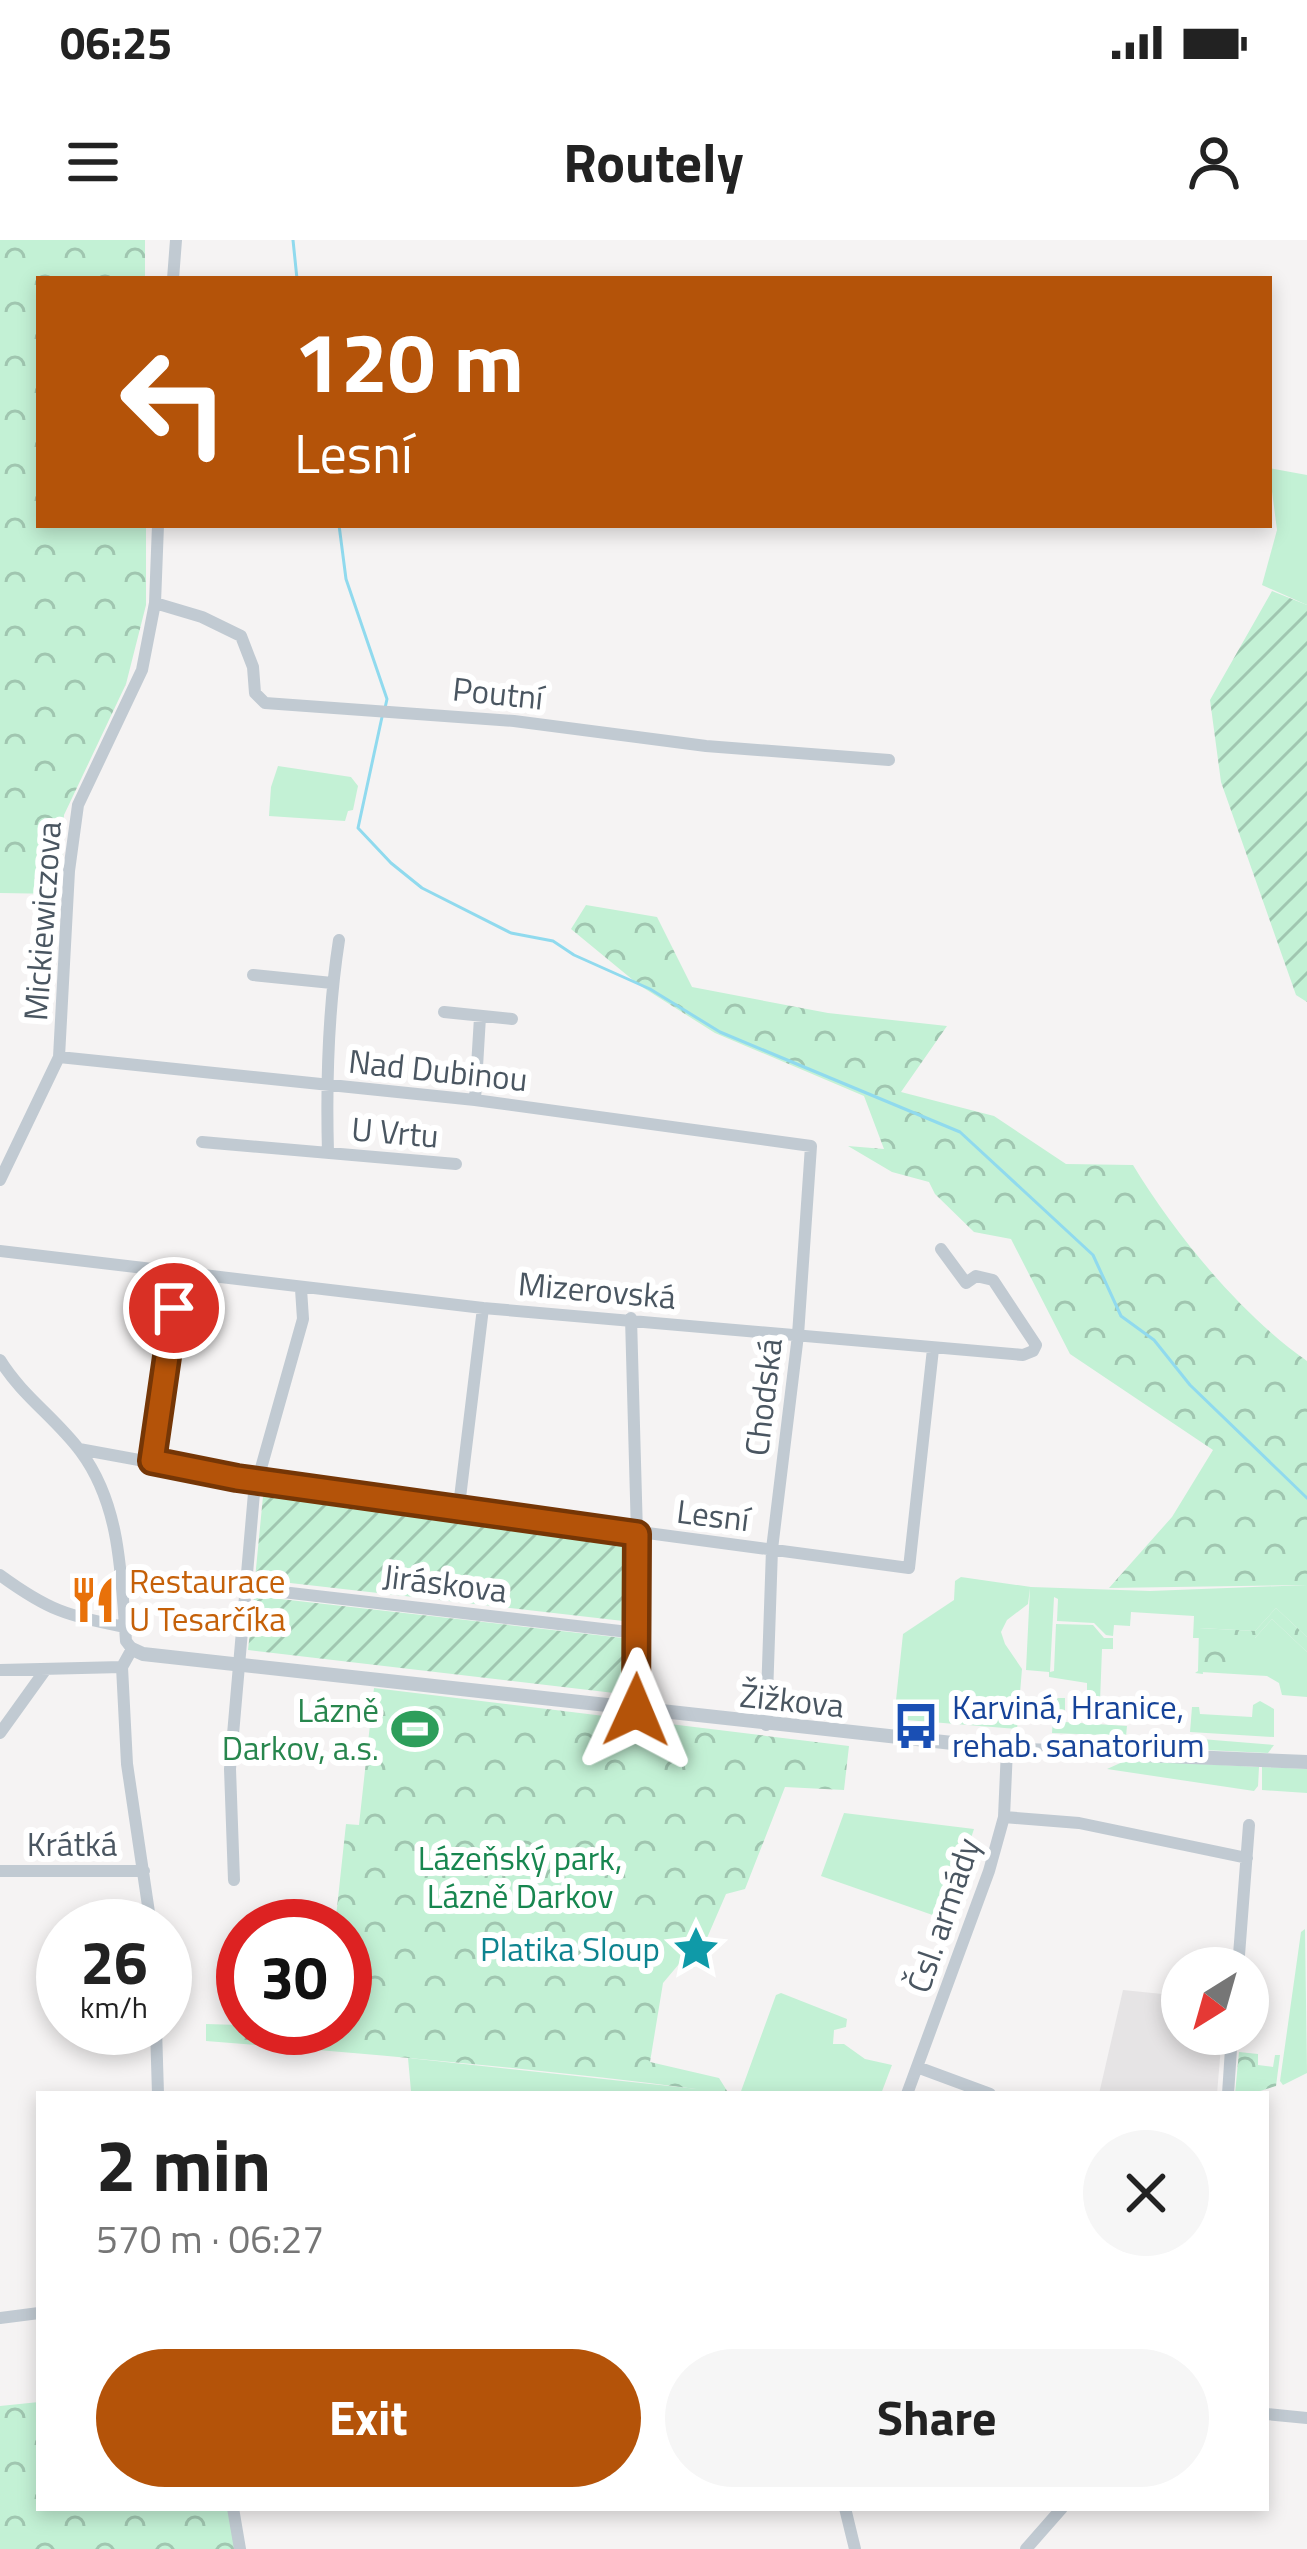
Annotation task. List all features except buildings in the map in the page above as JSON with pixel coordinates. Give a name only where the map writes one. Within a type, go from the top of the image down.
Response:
[{"type":"street","points":[[172,276],[176,240]]},
{"type":"street","name":"Mickiewiczova","points":[[0,1180],[59,1057],[69,871],[78,805],[142,670],[155,603],[158,528]]},
{"type":"street","name":"Poutní","points":[[155,603],[202,617],[241,636],[253,667],[255,693],[265,703],[514,721],[706,746],[889,760]]},
{"type":"street","name":"U Vrtu","points":[[328,1153],[326,1085],[339,940]]},
{"type":"street","points":[[253,975],[332,983]]},
{"type":"street","points":[[444,1012],[512,1019]]},
{"type":"street","points":[[475,1100],[480,1017]]},
{"type":"street","name":"Nad Dubinou","points":[[59,1057],[475,1100],[811,1146]]},
{"type":"street","name":"U Vrtu","points":[[202,1142],[456,1164]]},
{"type":"street","name":"Chodská","points":[[766,1725],[772,1549],[798,1335],[811,1146]]},
{"type":"street","name":"Mizerovská","points":[[0,1252],[483,1308],[933,1348],[1023,1355],[1033,1351],[1036,1345],[993,1280],[976,1276],[966,1283],[941,1249]]},
{"type":"street","points":[[152,1461],[179,1270]]},
{"type":"street","points":[[234,1880],[230,1769],[256,1479],[303,1319],[301,1289]]},
{"type":"street","points":[[459,1507],[483,1308]]},
{"type":"street","points":[[631,1318],[636,1710]]},
{"type":"street","name":"Lesní","points":[[79,1449],[637,1534],[909,1568],[933,1348]]},
{"type":"street","points":[[0,1360],[22,1391],[79,1449],[100,1484],[114,1522],[126,1641],[132,1648],[122,1667],[127,1764],[148,1899]]},
{"type":"street","points":[[0,1575],[42,1606],[65,1616],[125,1627]]},
{"type":"street","name":"Jiráskova","points":[[247,1588],[637,1633]]},
{"type":"street","name":"Žižkova","points":[[132,1648],[142,1654],[1007,1749],[1307,1762]]},
{"type":"street","points":[[0,1670],[122,1667]]},
{"type":"street","points":[[0,1733],[46,1670]]},
{"type":"street","name":"Čsl. armády","points":[[908,2091],[972,1922],[1004,1816],[1007,1749]]},
{"type":"street","points":[[1004,1816],[1079,1823],[1247,1858]]},
{"type":"street","points":[[1240,1947],[1249,1825]]},
{"type":"street","name":"Krátká","points":[[0,1871],[144,1871]]},
{"type":"street","points":[[157,2055],[158,2091]]},
{"type":"street","points":[[1228,2091],[1231,2055]]},
{"type":"street","points":[[917,2067],[983,2091]]},
{"type":"street","points":[[0,2318],[36,2314]]},
{"type":"street","points":[[1269,2414],[1307,2418]]},
{"type":"street","points":[[234,2511],[240,2549]]},
{"type":"street","points":[[846,2511],[855,2549]]},
{"type":"street","points":[[1026,2549],[1059,2511]]},
{"type":"shaded area","points":[[1123,1990],[1161,1994],[1161,2055],[1220,2055],[1217,2091],[1100,2091]]},
{"type":"green space","points":[[0,240],[145,240],[145,276],[36,276],[36,528],[146,528],[146,605],[126,684],[64,815],[61,894],[0,893]]},
{"type":"green space","points":[[1272,469],[1307,475],[1307,605],[1262,585],[1277,530]]},
{"type":"green space","points":[[1272,591],[1307,605],[1307,1002],[1296,995],[1221,782],[1210,700]]},
{"type":"green space","points":[[278,766],[351,777],[358,786],[353,810],[345,821],[269,816]]},
{"type":"green space","points":[[586,905],[657,917],[692,987],[828,1013],[947,1026],[901,1092],[994,1116],[1066,1164],[1133,1165],[1211,1271],[1257,1320],[1307,1361],[1307,1585],[1109,1588],[1172,1517],[1213,1450],[1070,1354],[1011,1239],[974,1232],[929,1182],[892,1172],[848,1146],[884,1149],[864,1096],[715,1033],[639,985],[571,929]]},
{"type":"green space","points":[[264,1486],[626,1535],[633,1540],[632,1622],[255,1579]]},
{"type":"green space","points":[[961,1577],[1031,1587],[1150,1591],[1307,1585],[1307,1637],[1276,1608],[1255,1631],[1200,1628],[1199,1638],[1193,1638],[1194,1616],[1131,1612],[1130,1626],[1114,1625],[1113,1636],[1106,1635],[1094,1623],[1057,1621],[1058,1599],[1054,1597],[1050,1672],[1054,1671],[1056,1624],[1093,1625],[1104,1638],[1113,1638],[1113,1649],[1102,1649],[1100,1702],[1087,1701],[1087,1683],[1026,1670],[1030,1588],[1028,1604],[1007,1620],[1001,1632],[1022,1669],[1017,1729],[894,1719],[903,1634],[954,1600],[955,1581]]},
{"type":"green space","points":[[254,1596],[632,1639],[631,1695],[248,1650]]},
{"type":"green space","points":[[1276,1608],[1307,1637],[1307,1652],[1272,1619],[1255,1638],[1253,1665],[1202,1663],[1203,1674],[1195,1673],[1199,1628],[1255,1631]]},
{"type":"green space","points":[[1272,1619],[1307,1652],[1307,1697],[1282,1695],[1279,1683],[1267,1676],[1201,1672],[1201,1663],[1255,1638]]},
{"type":"green space","name":"Lázeňský park, Lázně Darkov","points":[[374,1688],[849,1746],[844,1790],[785,1787],[745,1889],[726,1894],[694,1968],[679,1964],[663,1983],[650,2062],[719,2078],[727,2091],[365,2055],[372,2055],[372,1899],[338,1899],[346,1824],[359,1825]]},
{"type":"green space","points":[[1058,1698],[1065,1698],[1065,1722],[1127,1726],[1126,1736],[1052,1733]]},
{"type":"green space","points":[[1260,1701],[1274,1709],[1274,1737],[1190,1732],[1192,1707],[1199,1707],[1200,1714],[1252,1717],[1253,1705]]},
{"type":"green space","points":[[1164,1736],[1274,1745],[1268,1753],[1058,1743],[1053,1737],[1159,1742]]},
{"type":"green space","points":[[1127,1760],[1259,1767],[1258,1786],[1254,1791],[1107,1769]]},
{"type":"green space","points":[[1262,1767],[1307,1769],[1307,1793],[1262,1790]]},
{"type":"green space","points":[[844,1813],[974,1829],[944,1919],[821,1876]]},
{"type":"green space","points":[[1305,1929],[1307,2073],[1283,2085],[1301,1932]]},
{"type":"green space","points":[[776,1995],[847,2019],[846,2027],[834,2030],[833,2044],[844,2044],[865,2059],[892,2065],[882,2091],[741,2091]]},
{"type":"green space","name":"Lázeňský park, Lázně Darkov","points":[[206,2024],[216,2024],[216,2042],[206,2041]]},
{"type":"green space","points":[[1239,2055],[1258,2055],[1258,2065],[1273,2067],[1275,2055],[1280,2055],[1276,2086],[1235,2091]]},
{"type":"green space","points":[[408,2058],[697,2089],[697,2091],[411,2091]]},
{"type":"green space","points":[[36,2402],[36,2511],[231,2511],[237,2549],[0,2549],[0,2406]]},
{"type":"waterway","points":[[293,240],[297,276]]},
{"type":"waterway","points":[[339,528],[346,579],[387,699],[385,708]]},
{"type":"waterway","points":[[382,717],[358,828],[391,863],[422,888],[511,933],[553,941],[650,989],[720,1032],[960,1132],[1093,1255],[1121,1316],[1154,1340],[1190,1385],[1307,1498]]},
{"type":"place","name":"Restaurace U Tesarčíka","points":[[93,1600]]},
{"type":"place","name":"Karviná, Hranice, rehab. sanatorium","points":[[916,1726]]},
{"type":"place","name":"Lázně Darkov, a.s.","points":[[415,1729]]},
{"type":"place","name":"Platika Sloup","points":[[696,1949]]},
{"type":"route","points":[[174,1308],[152,1461],[237,1478],[637,1534],[636,1710]]}]
